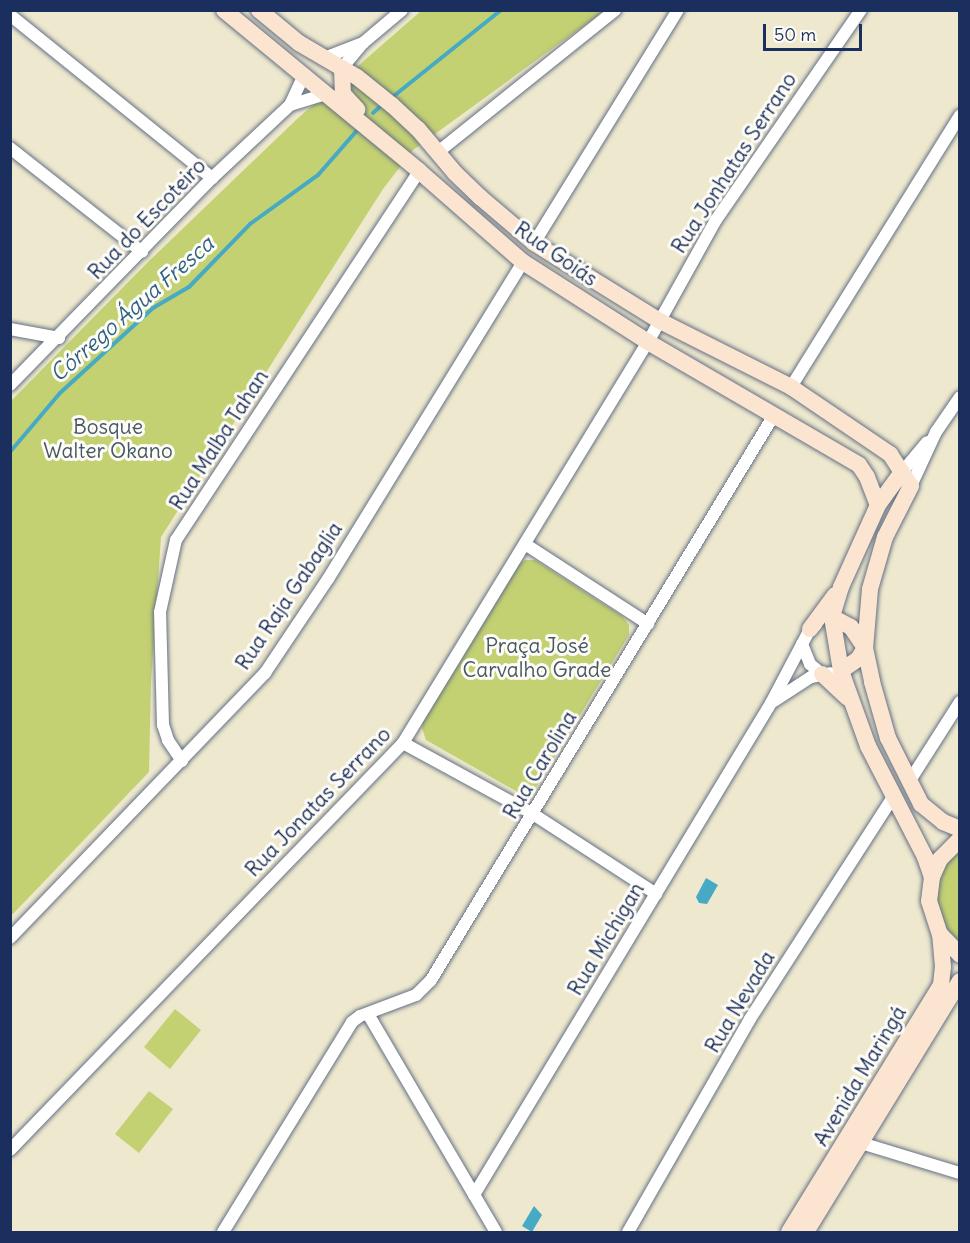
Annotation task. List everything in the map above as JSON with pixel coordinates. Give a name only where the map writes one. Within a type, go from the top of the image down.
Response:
[{"type":"main road","name":"Rua Goiás","points":[[224,10],[420,171],[470,219],[523,262],[648,342],[859,465],[867,477],[878,505]]},
{"type":"main road","name":"Rua Goiás","points":[[259,10],[299,43],[342,68],[392,105],[418,129],[480,197],[534,243],[660,321],[791,387],[890,454],[906,479]]},
{"type":"main road","points":[[299,43],[306,60],[304,75]]},
{"type":"main road","points":[[342,68],[343,94],[404,150],[420,171]]},
{"type":"main road","points":[[906,479],[878,505],[841,587],[832,617],[841,671],[868,746],[925,857],[932,877]]},
{"type":"main road","points":[[906,479],[885,537],[870,589],[865,648],[888,738],[909,782],[921,804],[930,814],[960,829]]},
{"type":"main road","points":[[806,637],[841,587]]},
{"type":"main road","points":[[832,617],[851,627],[865,648]]},
{"type":"main road","points":[[841,671],[858,659],[865,648]]},
{"type":"main road","points":[[822,674],[839,687],[853,703]]},
{"type":"main road","points":[[960,839],[940,859],[932,877],[929,901],[940,934],[960,955]]},
{"type":"main road","name":"Avenida Maringá","points":[[789,1233],[940,985],[943,967],[940,934]]},
{"type":"main road","name":"Avenida Maringá","points":[[806,1233],[960,981]]},
{"type":"street","points":[[342,68],[363,43],[402,10]]},
{"type":"street","points":[[438,152],[615,10]]},
{"type":"street","points":[[534,243],[678,10]]},
{"type":"street","name":"Rua Jonhatas Serrano","points":[[648,342],[716,220],[861,10]]},
{"type":"street","points":[[10,15],[212,178]]},
{"type":"street","points":[[324,58],[363,43]]},
{"type":"street","name":"Rua do Escoteiro","points":[[10,385],[59,338],[212,178],[290,105],[304,75]]},
{"type":"street","points":[[290,105],[327,94]]},
{"type":"street","points":[[791,387],[960,115]]},
{"type":"street","points":[[10,148],[142,252]]},
{"type":"street","name":"Rua Malba Tahan","points":[[182,761],[168,740],[163,724],[162,702],[160,612],[176,540],[420,171]]},
{"type":"street","name":"Rua Raja Gabaglia","points":[[10,938],[265,673],[328,579],[523,262]]},
{"type":"street","points":[[10,330],[59,338]]},
{"type":"street","name":"Rua Jonatas Serrano","points":[[10,1150],[403,743],[648,342]]},
{"type":"street","points":[[906,479],[960,397]]},
{"type":"street","name":"Rua Carolina","points":[[222,1233],[346,1029],[360,1016],[404,1001],[425,988],[774,415]]},
{"type":"street","points":[[525,544],[648,624]]},
{"type":"street","points":[[822,674],[810,664],[806,637],[832,617]]},
{"type":"street","name":"Rua Michigan","points":[[474,1195],[771,703],[806,637]]},
{"type":"street","name":"Rua Michigan","points":[[771,703],[811,677],[841,671]]},
{"type":"street","points":[[909,782],[960,702]]},
{"type":"street","points":[[403,743],[533,814],[656,894]]},
{"type":"street","name":"Rua Nevada","points":[[628,1233],[750,1019],[893,797]]},
{"type":"street","points":[[368,1014],[496,1233]]},
{"type":"street","points":[[861,1143],[960,1173]]},
{"type":"green space","name":"Bosque Walter Okano","points":[[421,11],[604,11],[413,150],[383,189],[161,537],[151,682],[149,772],[11,916],[11,401],[148,262],[297,119]]},
{"type":"green space","name":"Praça José Carvalho Grade","points":[[525,560],[535,560],[622,616],[629,625],[629,635],[536,787],[523,795],[426,740],[422,728],[423,718],[515,567]]},
{"type":"green space","points":[[959,847],[959,945],[949,935],[939,915],[936,893],[940,872]]},
{"type":"green space","points":[[175,1009],[201,1030],[170,1069],[144,1047]]},
{"type":"green space","points":[[149,1091],[173,1109],[139,1153],[115,1134]]},
{"type":"water","points":[[706,878],[718,885],[707,904],[699,903],[696,897]]},
{"type":"water","points":[[534,1206],[542,1215],[532,1232],[522,1226]]},
{"type":"waterway","name":"Córrego Água Fresca","points":[[390,99],[501,10]]},
{"type":"waterway","name":"Córrego Água Fresca","points":[[373,113],[383,104]]},
{"type":"waterway","name":"Córrego Água Fresca","points":[[10,452],[60,393],[153,308],[189,287],[250,224],[318,175],[360,127]]}]
